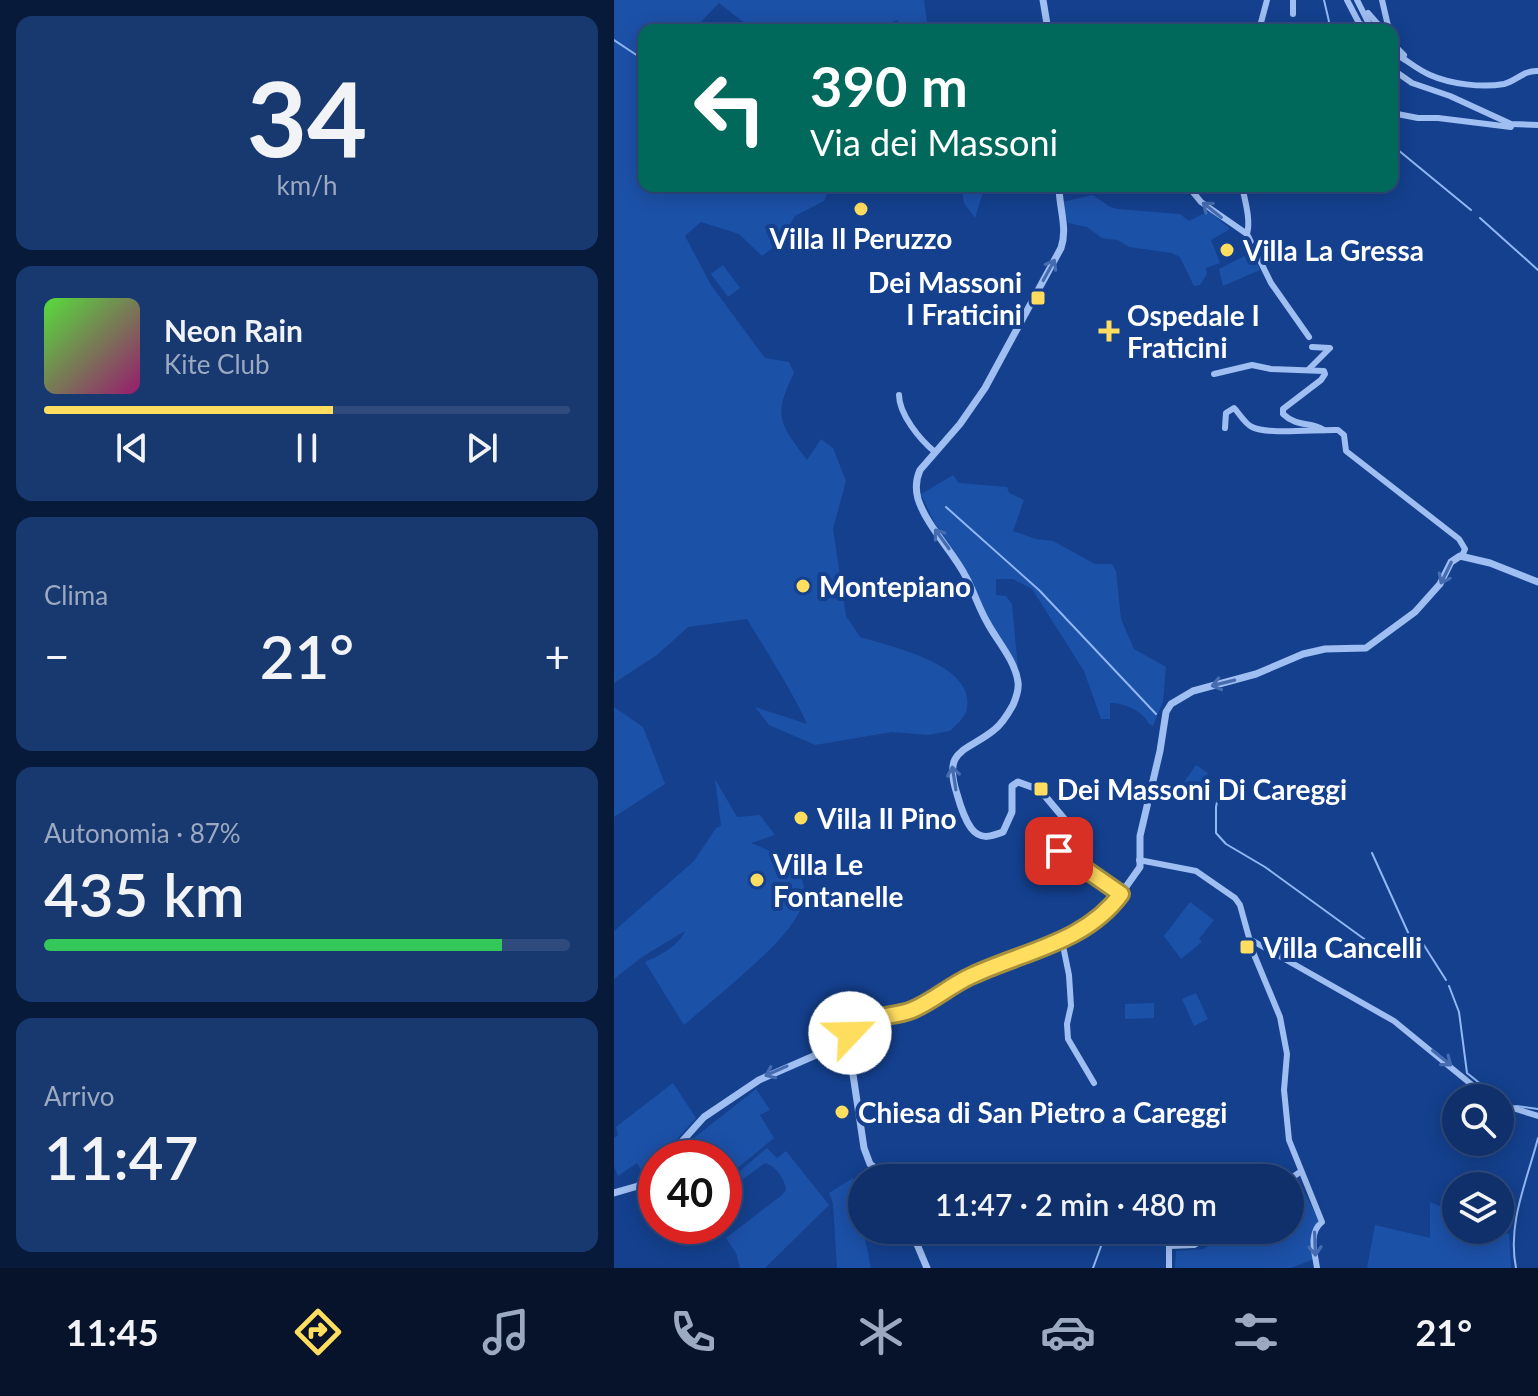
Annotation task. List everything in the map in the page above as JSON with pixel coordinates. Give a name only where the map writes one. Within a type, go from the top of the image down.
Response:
[{"type":"street","points":[[1043,0],[1047,24]]},
{"type":"street","points":[[1261,24],[1267,0]]},
{"type":"street","points":[[1293,0],[1293,14]]},
{"type":"street","points":[[1347,0],[1361,24]]},
{"type":"street","points":[[1357,0],[1369,24]]},
{"type":"street","points":[[1382,0],[1388,24]]},
{"type":"street","points":[[1368,13],[1378,24]]},
{"type":"street","points":[[1398,49],[1427,73],[1444,80],[1506,84],[1520,75],[1538,71]]},
{"type":"street","points":[[1398,55],[1410,60]]},
{"type":"street","points":[[1398,73],[1412,83],[1518,125]]},
{"type":"street","points":[[1398,114],[1511,127],[1538,125]]},
{"type":"street","points":[[1059,192],[1066,234],[1061,248],[985,388],[916,478],[919,503],[967,578],[985,620],[1012,664],[1019,684],[1004,720],[994,730],[961,749],[954,760],[953,781],[969,825],[978,836],[1003,832],[1010,820],[1013,784],[1018,782],[1037,788],[1066,821],[1059,851],[1121,894]]},
{"type":"street","points":[[1193,192],[1201,202],[1247,234],[1271,283],[1309,337]]},
{"type":"street","points":[[1243,192],[1248,217],[1247,234]]},
{"type":"street","points":[[1308,370],[1330,348],[1312,347]]},
{"type":"street","points":[[1214,374],[1252,365],[1271,369],[1319,369],[1325,374],[1297,400],[1286,405],[1283,414],[1300,425],[1317,425],[1324,430]]},
{"type":"street","points":[[899,395],[899,402],[917,433],[935,452]]},
{"type":"street","points":[[870,1164],[864,1148],[848,1041],[851,1031],[860,1023],[914,1010],[970,976],[1062,941],[1100,919],[1140,867],[1140,836],[1166,712],[1171,704],[1193,691],[1244,678],[1312,651],[1366,648],[1415,612],[1440,584],[1451,562],[1462,556],[1465,549],[1459,539],[1346,451],[1344,435],[1338,430],[1314,432],[1251,427],[1234,408],[1226,413],[1225,428]]},
{"type":"street","points":[[1462,556],[1490,563],[1538,582]]},
{"type":"street","points":[[1139,860],[1196,871],[1235,898],[1240,905],[1250,942],[1280,1017],[1287,1054],[1285,1116],[1297,1164]]},
{"type":"street","points":[[1062,941],[1071,1006],[1068,1039],[1094,1083]]},
{"type":"street","points":[[1250,942],[1394,1021],[1472,1084]]},
{"type":"street","points":[[683,1140],[704,1117],[759,1080],[848,1041]]},
{"type":"street","points":[[1514,1108],[1538,1116]]},
{"type":"street","points":[[1304,1181],[1322,1222],[1313,1234],[1317,1268]]},
{"type":"street","points":[[614,1193],[638,1186]]},
{"type":"street","points":[[917,1244],[927,1268]]},
{"type":"street","points":[[1169,1268],[1169,1246],[1196,1244]]},
{"type":"shaded area","points":[[614,0],[924,0],[927,24],[900,24],[897,20],[889,24],[752,24],[742,21],[719,3],[699,24],[638,24],[638,192],[828,192],[824,201],[795,216],[780,242],[762,256],[739,234],[701,222],[685,236],[711,285],[765,358],[789,362],[794,373],[781,410],[790,437],[807,460],[821,439],[833,448],[846,481],[833,529],[846,616],[860,637],[911,653],[947,670],[960,682],[967,696],[966,712],[950,731],[928,735],[892,732],[815,745],[769,725],[755,707],[807,724],[747,619],[688,627],[657,655],[614,683]]},
{"type":"shaded area","points":[[962,192],[983,192],[975,218],[964,203]]},
{"type":"shaded area","points":[[1093,195],[1110,207],[1180,214],[1189,221],[1209,211],[1230,229],[1211,240],[1220,263],[1206,268],[1207,274],[1200,285],[1194,286],[1180,257],[1172,253],[1129,247],[1118,240],[1102,238],[1087,227],[1068,223],[1062,202]]},
{"type":"shaded area","points":[[1252,252],[1260,270],[1223,286],[1219,269]]},
{"type":"shaded area","points":[[723,265],[740,288],[728,297],[711,274]]},
{"type":"shaded area","points":[[953,475],[959,483],[1007,487],[1009,493],[1024,500],[1013,531],[1053,541],[1095,564],[1112,564],[1116,571],[1121,619],[1134,649],[1166,667],[1163,702],[1153,726],[1138,712],[1116,703],[1110,703],[1110,719],[1101,719],[1084,671],[1032,589],[1013,579],[996,579],[996,595],[1006,596],[1012,604],[1018,669],[921,494]]},
{"type":"shaded area","points":[[614,707],[643,727],[665,784],[614,817]]},
{"type":"shaded area","points":[[1196,765],[1208,773],[1192,796],[1180,788]]},
{"type":"shaded area","points":[[715,779],[737,817],[760,815],[775,835],[751,843],[779,856],[796,870],[804,885],[803,901],[797,917],[769,951],[684,1025],[645,962],[673,946],[685,931],[642,957],[614,979],[614,931],[694,861],[716,828],[721,826]]},
{"type":"shaded area","points":[[1190,902],[1214,920],[1199,939],[1202,942],[1181,959],[1164,936]]},
{"type":"shaded area","points":[[1196,993],[1208,1019],[1194,1026],[1182,999]]},
{"type":"shaded area","points":[[1154,1003],[1154,1018],[1125,1019],[1125,1004]]},
{"type":"shaded area","points":[[673,1083],[696,1118],[676,1140],[638,1140],[638,1165],[618,1176],[614,1166],[614,1138],[618,1135],[616,1127]]},
{"type":"shaded area","points":[[756,1089],[770,1110],[760,1115],[774,1138],[742,1164],[742,1140],[691,1140]]},
{"type":"shaded area","points":[[767,1148],[777,1158],[786,1151],[829,1205],[765,1268],[740,1268],[730,1244],[742,1244],[742,1226],[786,1190],[779,1174],[765,1163],[742,1180],[742,1169]]},
{"type":"shaded area","points":[[848,1181],[848,1244],[866,1244],[871,1268],[837,1268],[833,1203],[829,1193]]},
{"type":"shaded area","points":[[1304,1192],[1319,1221],[1311,1233],[1314,1259],[1291,1268],[1175,1268],[1176,1251],[1204,1249],[1211,1244],[1304,1244]]},
{"type":"shaded area","points":[[1430,1202],[1442,1207],[1442,1244],[1510,1244],[1511,1268],[1367,1268],[1375,1225],[1430,1238]]},
{"type":"waterway","points":[[1324,0],[1330,24]]},
{"type":"waterway","points":[[614,40],[638,56]]},
{"type":"waterway","points":[[1398,150],[1471,210]]},
{"type":"waterway","points":[[1480,218],[1538,270]]},
{"type":"waterway","points":[[946,507],[1039,590],[1156,714]]},
{"type":"waterway","points":[[1220,788],[1216,833],[1226,844],[1265,867],[1367,941],[1387,947],[1420,939],[1446,980]]},
{"type":"waterway","points":[[1372,853],[1411,939]]},
{"type":"waterway","points":[[1449,986],[1459,1012],[1467,1073],[1481,1084]]},
{"type":"waterway","points":[[1516,1106],[1538,1109]]},
{"type":"waterway","points":[[1516,1268],[1516,1218],[1538,1138]]},
{"type":"waterway","points":[[1093,1268],[1102,1244]]},
{"type":"place","name":"Villa Il Peruzzo","points":[[861,209]]},
{"type":"place","name":"Villa La Gressa","points":[[1227,250]]},
{"type":"place","name":"Dei Massoni I Fraticini","points":[[1038,298]]},
{"type":"place","name":"Ospedale I Fraticini","points":[[1109,331]]},
{"type":"place","name":"Montepiano","points":[[803,586]]},
{"type":"place","name":"Dei Massoni Di Careggi","points":[[1041,789]]},
{"type":"place","name":"Villa Il Pino","points":[[801,818]]},
{"type":"place","name":"Villa Le Fontanelle","points":[[757,880]]},
{"type":"place","name":"Villa Cancelli","points":[[1247,947]]},
{"type":"place","name":"Chiesa di San Pietro a Careggi","points":[[842,1112]]},
{"type":"route","points":[[850,1033],[861,1022],[914,1010],[970,976],[1062,941],[1100,919],[1121,894],[1059,851]]}]
